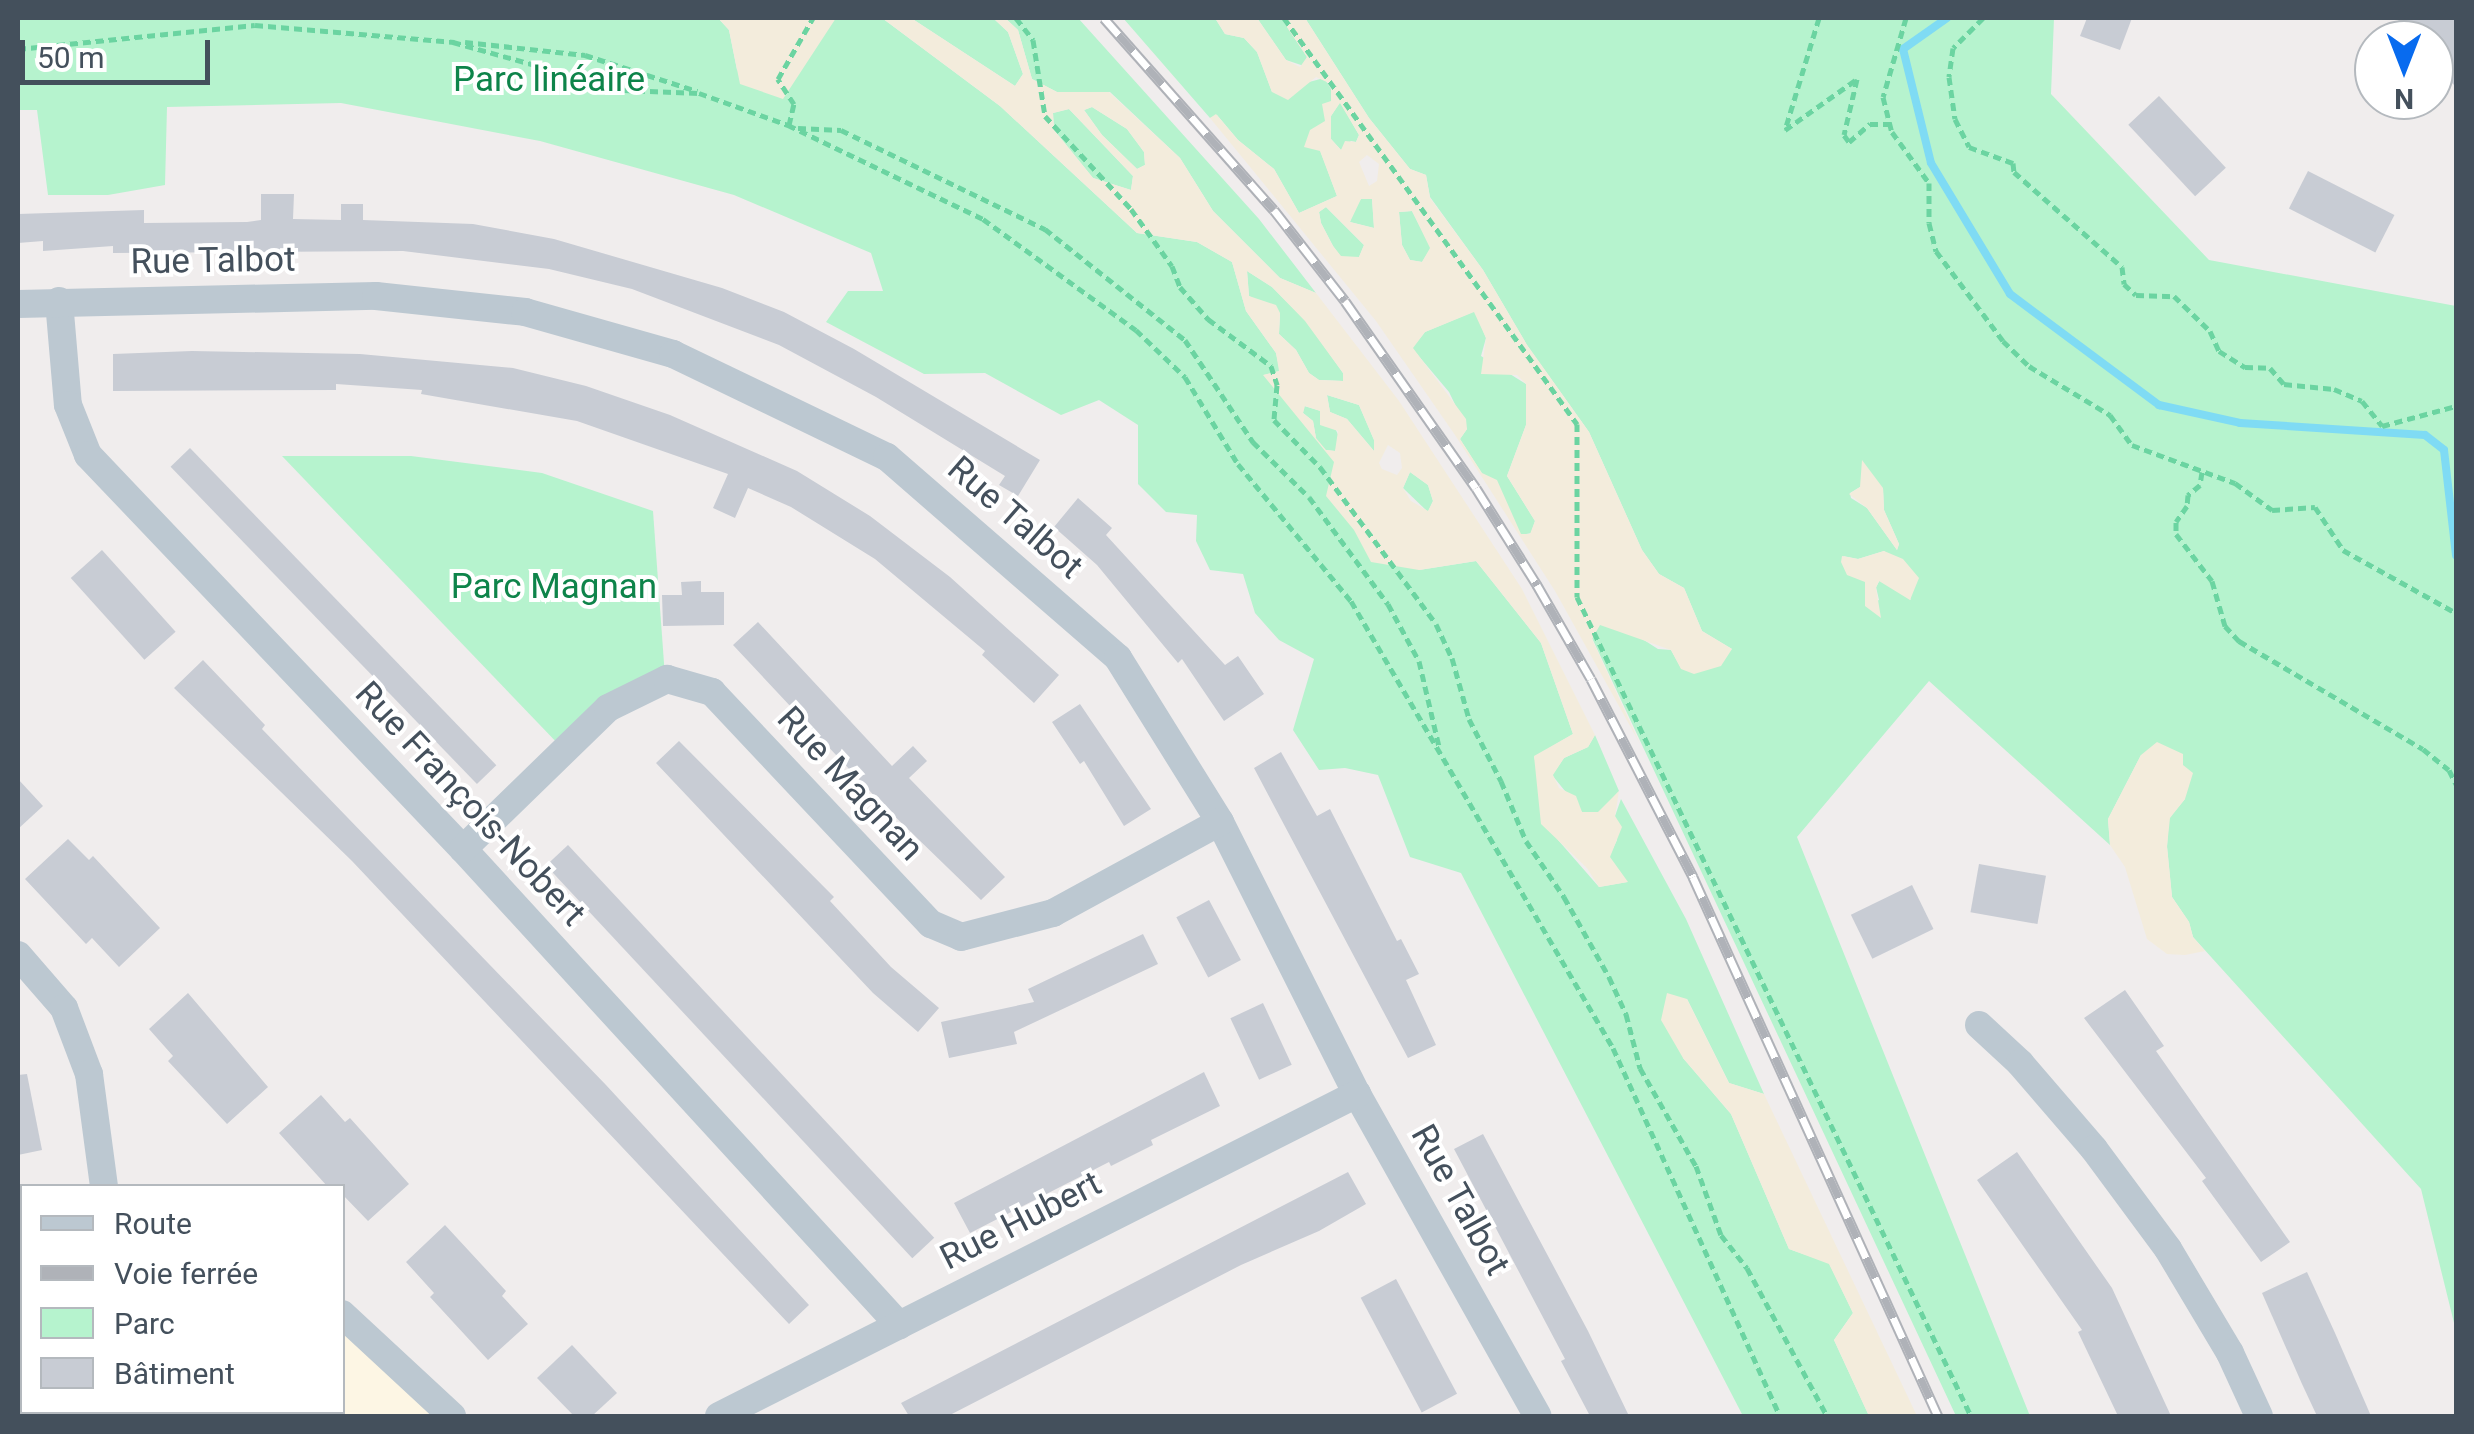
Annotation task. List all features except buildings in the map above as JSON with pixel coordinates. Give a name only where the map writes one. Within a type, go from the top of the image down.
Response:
[{"type":"street","name":"Rue Talbot","points":[[18,304],[376,296],[525,312],[672,354],[887,456],[1118,658],[1220,822],[1357,1094],[1538,1416]]},
{"type":"street","name":"Rue François-Nobert","points":[[59,301],[68,405],[88,455],[462,849],[899,1325]]},
{"type":"street","name":"Rue Magnan","points":[[462,849],[608,708],[667,679],[712,692],[930,924],[961,936],[1053,913],[1220,822]]},
{"type":"street","points":[[18,955],[64,1008],[89,1074],[104,1184]]},
{"type":"street","points":[[1979,1025],[2020,1063],[2094,1149],[2168,1249],[2230,1353],[2259,1416]]},
{"type":"street","name":"Rue Hubert","points":[[720,1416],[1357,1094]]},
{"type":"street","points":[[345,1317],[452,1416]]},
{"type":"path","points":[[791,126],[794,104],[778,78],[813,18]]},
{"type":"path","points":[[1016,18],[1033,40],[1045,116],[1131,209],[1172,266],[1180,287],[1208,318],[1270,366],[1277,385],[1274,420],[1320,467],[1436,624],[1452,658],[1469,719],[1502,781],[1526,842],[1564,897],[1609,976],[1626,1014],[1640,1068],[1696,1166],[1721,1235],[1747,1268],[1826,1416]]},
{"type":"path","points":[[1284,18],[1577,424],[1577,597],[1971,1416]]},
{"type":"path","points":[[1819,18],[1785,130],[1858,80],[1844,135],[1849,142],[1870,124],[1890,124]]},
{"type":"path","points":[[1906,18],[1883,97],[1890,124],[1930,183],[1930,223],[1936,252],[2003,341],[2029,366],[2110,415],[2132,445],[2235,483],[2272,510],[2316,507],[2343,550],[2456,613]]},
{"type":"path","points":[[1983,18],[1953,48],[1950,77],[1955,119],[1969,147],[2013,163],[2014,172],[2122,267],[2124,284],[2136,295],[2174,296],[2210,331],[2219,351],[2245,368],[2270,368],[2284,384],[2334,389],[2362,400],[2382,426],[2456,406]]},
{"type":"path","points":[[18,49],[255,24],[585,55],[689,86],[791,126],[984,219],[1136,330],[1185,377],[1238,464],[1352,602],[1613,1048],[1780,1416]]},
{"type":"path","points":[[453,42],[624,90],[699,93]]},
{"type":"path","points":[[791,126],[840,130],[1045,229],[1140,300],[1185,340],[1253,442],[1310,496],[1388,604],[1418,661],[1440,754]]},
{"type":"path","points":[[2202,472],[2200,485],[2188,495],[2188,506],[2176,522],[2176,534],[2212,581],[2225,626],[2240,641],[2423,749],[2449,770],[2456,784]]},
{"type":"shaded area","points":[[18,1232],[20,1414],[345,1414],[345,1316],[452,1416],[18,1416]]},
{"type":"green space","name":"Parc linéaire","points":[[18,18],[718,18],[729,30],[737,70],[761,77],[836,18],[882,18],[1000,106],[1137,233],[1197,242],[1232,262],[1246,311],[1276,353],[1280,371],[1264,375],[1316,438],[1313,421],[1303,413],[1304,406],[1321,411],[1324,426],[1335,428],[1340,439],[1335,451],[1326,450],[1419,570],[1476,561],[1541,643],[1573,734],[1534,757],[1558,840],[1599,887],[1627,882],[1609,857],[1617,840],[1615,816],[1621,799],[1686,919],[1764,1094],[1729,1083],[1687,999],[1683,1058],[1731,1114],[1789,1249],[1829,1263],[1853,1313],[1834,1340],[1869,1416],[1743,1416],[1461,873],[1410,857],[1378,775],[1345,768],[1319,770],[1293,730],[1314,659],[1279,640],[1255,613],[1243,574],[1210,570],[1196,541],[1197,515],[1166,512],[1138,484],[1138,425],[1099,400],[1061,415],[985,373],[924,374],[826,322],[848,291],[883,291],[871,253],[734,195],[540,141],[341,103],[167,107],[165,185],[108,195],[48,195],[37,110],[18,110]]},
{"type":"green space","points":[[911,18],[993,18],[1008,32],[1023,74],[1015,86]]},
{"type":"green space","points":[[1005,18],[1078,18],[1259,219],[1316,293],[1280,278],[1213,211],[1180,158],[1110,92],[1057,92],[1032,79],[1018,30]]},
{"type":"green space","points":[[1123,18],[1215,18],[1225,34],[1244,38],[1257,52],[1272,92],[1324,78],[1333,92],[1320,150],[1337,196],[1299,213],[1274,169],[1238,140],[1217,115],[1210,118]]},
{"type":"green space","points":[[1257,18],[1281,18],[1307,57],[1304,66],[1286,60]]},
{"type":"green space","points":[[1305,18],[2054,18],[2051,94],[2209,260],[2456,306],[2456,1331],[2421,1189],[2193,937],[2189,922],[2172,897],[2167,847],[2169,818],[2185,799],[2141,755],[2108,819],[2110,845],[1929,681],[1797,837],[2030,1416],[1956,1416],[1592,638],[1600,624],[1636,635],[1658,649],[1671,650],[1681,668],[1732,649],[1702,631],[1684,588],[1659,574],[1642,550],[1589,432],[1430,197],[1426,175],[1410,169],[1369,118]],"holes":[[[1860,487],[1883,488],[1884,510],[1899,544],[1897,550],[1867,508],[1851,498],[1850,493]],[[1884,551],[1894,559],[1911,600],[1880,580],[1876,587],[1879,600],[1865,606],[1865,581],[1843,556],[1858,559]]]},
{"type":"green space","points":[[1340,102],[1359,135],[1356,142],[1351,141],[1341,150],[1331,139],[1331,116]]},
{"type":"green space","points":[[1092,107],[1127,129],[1144,152],[1145,165],[1137,169],[1102,135],[1084,110]]},
{"type":"green space","points":[[1069,109],[1133,176],[1131,190],[1093,178],[1054,130],[1053,113]]},
{"type":"green space","points":[[1372,198],[1374,228],[1350,222],[1354,206],[1361,199]]},
{"type":"green space","points":[[1326,207],[1364,245],[1359,257],[1341,257],[1333,246],[1319,212]]},
{"type":"green space","points":[[1412,211],[1431,248],[1422,262],[1410,260],[1402,245],[1399,212]]},
{"type":"green space","points":[[1247,271],[1272,287],[1306,321],[1343,373],[1343,381],[1319,380],[1309,373],[1296,350],[1279,334],[1280,314],[1249,296]]},
{"type":"green space","points":[[1475,311],[1486,338],[1481,356],[1526,384],[1526,425],[1507,476],[1535,521],[1531,533],[1521,535],[1460,439],[1467,429],[1449,392],[1412,348],[1425,332]]},
{"type":"green space","points":[[1327,395],[1359,405],[1374,440],[1374,451],[1347,419],[1330,412]]},
{"type":"green space","name":"Parc Magnan","points":[[282,456],[411,456],[542,473],[653,511],[665,677],[562,748]]},
{"type":"green space","points":[[1410,472],[1428,485],[1433,501],[1428,512],[1403,488]]},
{"type":"green space","points":[[1595,735],[1619,791],[1599,813],[1582,812],[1552,775],[1564,758],[1588,747]]},
{"type":"sand","points":[[718,18],[836,18],[783,99],[740,84],[729,30]]},
{"type":"sand","points":[[882,18],[911,18],[1015,86],[1023,74],[1008,32],[993,18],[1005,18],[1018,30],[1032,79],[1057,92],[1109,92],[1180,158],[1213,211],[1280,278],[1316,293],[1399,401],[1522,589],[1595,735],[1588,747],[1564,758],[1553,775],[1559,788],[1576,796],[1582,812],[1598,812],[1619,791],[1615,816],[1622,827],[1610,857],[1628,882],[1599,887],[1587,868],[1541,824],[1534,756],[1573,734],[1541,643],[1476,561],[1419,570],[1371,562],[1354,530],[1326,496],[1334,462],[1263,375],[1279,371],[1276,353],[1246,311],[1232,262],[1197,242],[1137,233],[1000,106]],"holes":[[[1092,107],[1127,129],[1144,152],[1145,165],[1137,169],[1102,135],[1084,110]],[[1069,109],[1133,176],[1131,190],[1093,178],[1054,130],[1053,113]],[[1247,271],[1272,287],[1305,321],[1343,373],[1343,381],[1319,380],[1309,373],[1296,350],[1279,334],[1280,313],[1276,305],[1249,296]],[[1327,395],[1359,405],[1374,440],[1374,451],[1347,419],[1330,412]],[[1305,406],[1320,411],[1320,425],[1338,431],[1335,451],[1326,450],[1316,438],[1313,421],[1303,413]],[[1388,445],[1400,453],[1402,468],[1397,475],[1382,469],[1379,463]],[[1410,472],[1428,485],[1433,501],[1428,511],[1411,501],[1403,488]]]},
{"type":"sand","points":[[1215,18],[1257,18],[1286,60],[1300,67],[1307,57],[1281,18],[1305,18],[1369,118],[1410,169],[1426,175],[1430,198],[1483,270],[1527,345],[1589,432],[1642,550],[1659,574],[1684,588],[1702,631],[1732,649],[1721,666],[1694,674],[1681,669],[1671,650],[1600,625],[1592,639],[1640,744],[1555,591],[1455,435],[1376,321],[1210,118],[1216,114],[1238,140],[1274,169],[1299,213],[1337,196],[1320,151],[1304,147],[1310,130],[1325,121],[1322,104],[1331,101],[1331,84],[1316,77],[1288,100],[1272,92],[1257,52],[1244,38],[1225,34]],"holes":[[[1340,103],[1359,135],[1356,142],[1345,141],[1341,150],[1331,139],[1331,116]],[[1367,155],[1379,164],[1377,181],[1369,186],[1359,162]],[[1361,199],[1372,199],[1374,228],[1350,222]],[[1326,207],[1364,245],[1359,257],[1341,256],[1321,223],[1319,212]],[[1412,211],[1430,248],[1422,262],[1410,260],[1402,245],[1399,212]],[[1474,312],[1486,338],[1481,374],[1517,375],[1526,384],[1526,425],[1507,476],[1535,521],[1530,534],[1521,534],[1497,480],[1482,473],[1460,439],[1467,429],[1466,419],[1413,348],[1425,332]]]},
{"type":"sand","points":[[1862,460],[1883,488],[1884,510],[1899,544],[1897,550],[1867,508],[1849,494],[1860,487]]},
{"type":"sand","points":[[1884,551],[1903,559],[1919,578],[1910,600],[1879,581],[1876,588],[1881,618],[1865,606],[1865,582],[1847,575],[1841,562],[1842,556],[1858,559]]},
{"type":"sand","points":[[2157,742],[2183,754],[2183,765],[2193,773],[2185,799],[2170,818],[2167,846],[2172,897],[2205,951],[2185,955],[2167,954],[2147,939],[2125,867],[2110,845],[2108,819],[2141,755]]},
{"type":"sand","points":[[1667,993],[1687,999],[1729,1083],[1764,1094],[1917,1416],[1869,1416],[1834,1340],[1853,1313],[1829,1264],[1789,1249],[1731,1114],[1683,1058],[1661,1020]]},
{"type":"waterway","points":[[1947,18],[1903,49],[1931,163],[2010,294],[2159,405],[2240,423],[2425,435],[2444,450],[2456,555]]},
{"type":"railway","points":[[1104,18],[1274,210],[1345,301],[1476,488],[1537,585],[1591,679],[1693,877],[1938,1416]]}]
